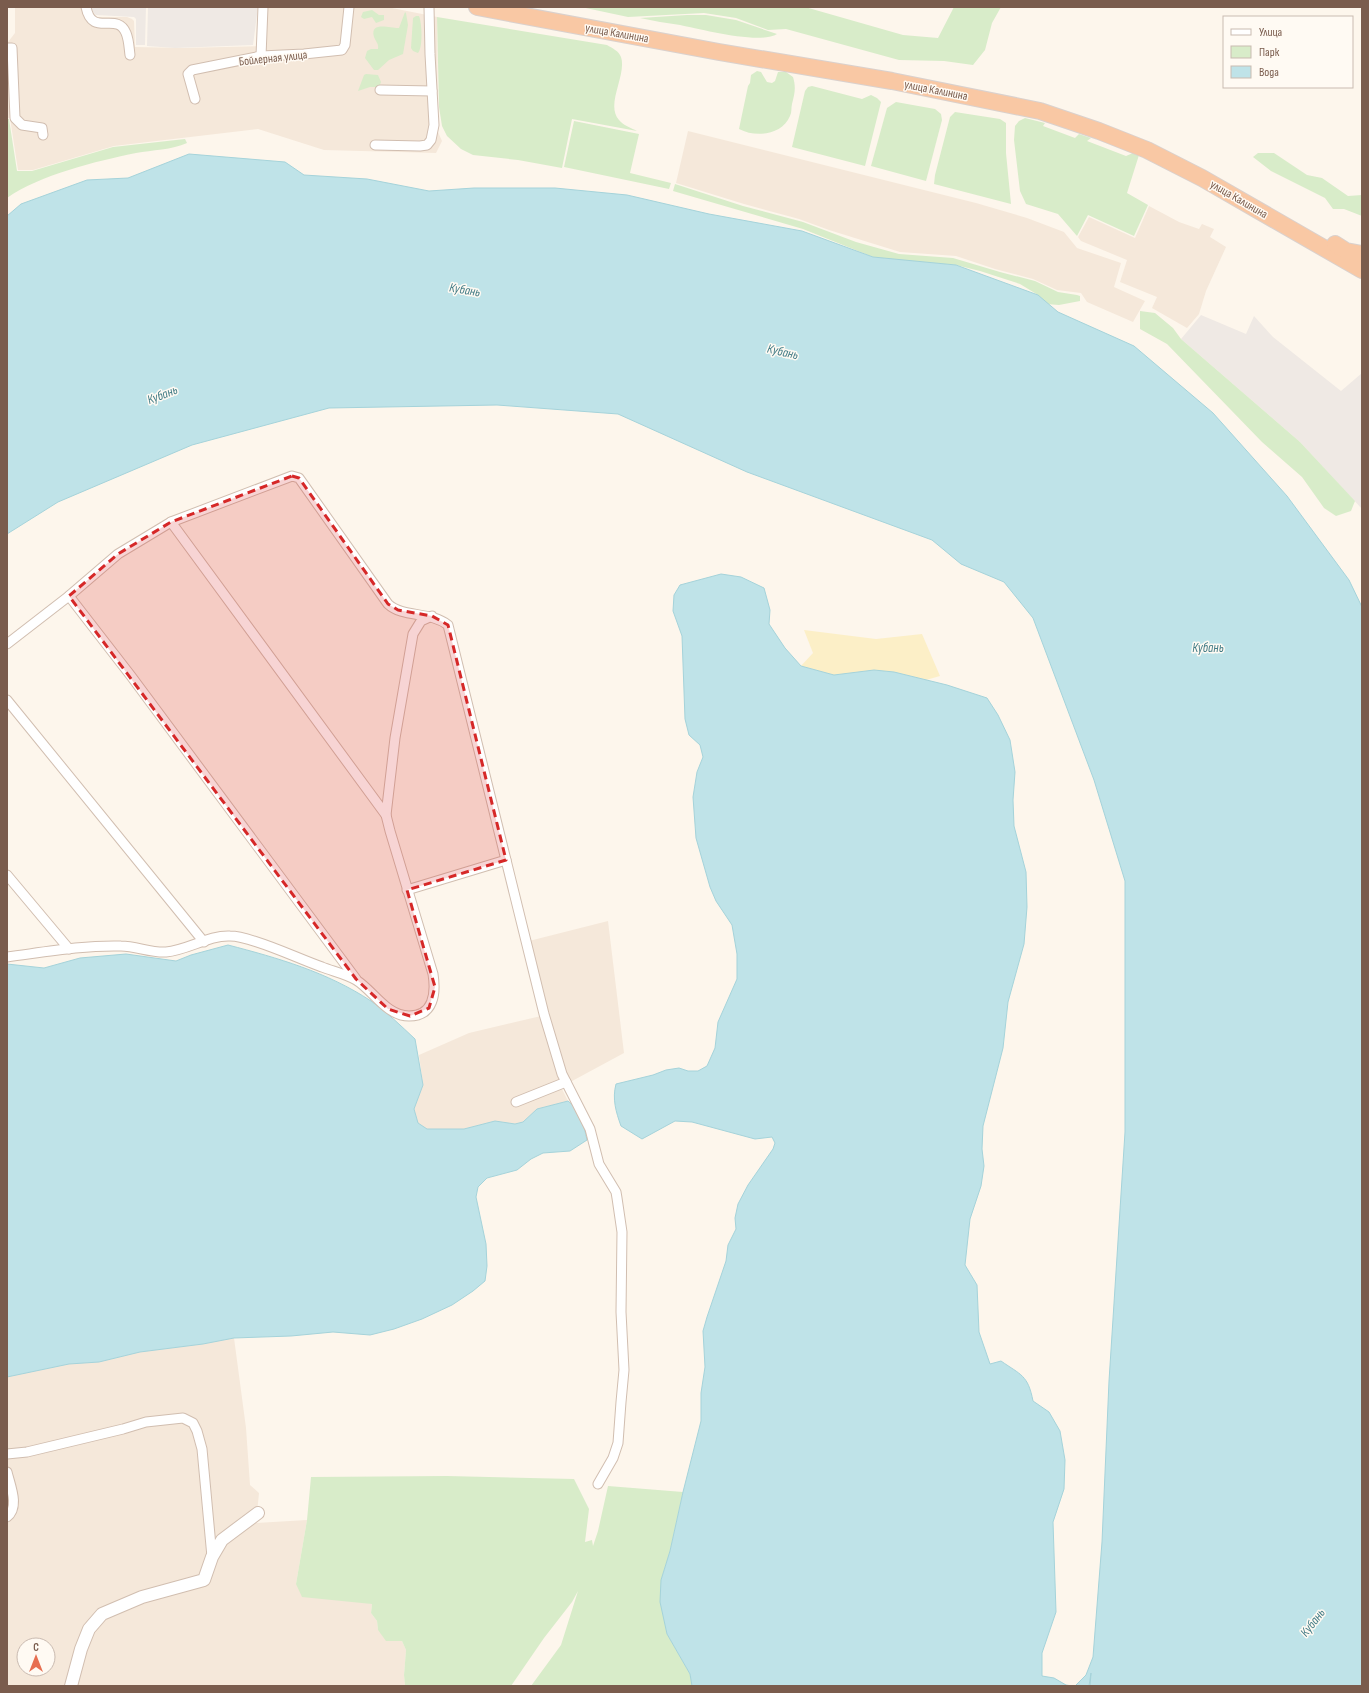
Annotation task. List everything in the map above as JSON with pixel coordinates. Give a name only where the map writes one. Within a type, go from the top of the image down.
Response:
[{"type":"highway","name":"улица Калинина","points":[[477,7],[719,52],[892,81],[1040,111],[1099,131],[1147,150],[1202,178],[1362,270]]},
{"type":"highway","name":"улица Калинина","points":[[537,7],[895,73],[1043,104],[1102,123],[1150,143],[1205,171],[1346,251],[1362,254]]},
{"type":"street","points":[[86,7],[87,16],[92,21],[118,24],[124,28],[128,40],[130,55]]},
{"type":"street","points":[[261,56],[263,7]]},
{"type":"street","name":"Бойлерная улица","points":[[195,100],[188,74],[192,70],[261,56],[342,50],[345,45],[350,7]]},
{"type":"street","points":[[375,145],[420,146],[427,144],[431,140],[434,125],[428,25],[429,7]]},
{"type":"street","points":[[7,48],[12,48],[15,118],[22,125],[42,128],[43,135]]},
{"type":"street","points":[[380,90],[432,92]]},
{"type":"street","points":[[7,644],[69,596],[118,554],[171,522],[292,476],[299,478],[392,608],[432,616],[442,620],[448,625],[544,1014],[562,1074],[590,1129],[599,1164],[616,1192],[622,1232],[621,1312],[624,1370],[618,1443],[598,1484]]},
{"type":"street","points":[[69,596],[356,979],[388,1009],[403,1016],[418,1015],[425,1012],[433,1002],[435,987],[434,974],[407,890],[386,815],[171,522]]},
{"type":"street","points":[[386,815],[395,738],[413,634],[421,621],[432,616]]},
{"type":"street","points":[[7,700],[204,942]]},
{"type":"street","points":[[407,890],[506,860]]},
{"type":"street","points":[[7,875],[69,949]]},
{"type":"street","points":[[7,957],[69,949],[120,946],[167,952],[223,936],[237,936],[258,942],[356,979]]},
{"type":"street","points":[[516,1102],[566,1082]]},
{"type":"street","points":[[7,1454],[27,1452],[146,1422],[183,1418],[193,1423],[197,1430],[202,1449],[212,1557]]},
{"type":"street","points":[[7,1472],[14,1502],[7,1517]]},
{"type":"street","points":[[71,1686],[81,1648],[90,1629],[102,1614],[142,1597],[204,1580],[212,1557],[222,1540],[258,1513]]},
{"type":"highlighted area","points":[[292,476],[299,478],[388,604],[398,610],[432,616],[448,625],[506,860],[407,890],[435,987],[429,1008],[410,1016],[388,1009],[356,979],[69,596],[118,554],[171,522]]},
{"type":"shaded area","points":[[15,7],[89,7],[89,10],[96,17],[127,17],[134,21],[135,47],[183,48],[263,46],[266,7],[387,7],[437,17],[438,132],[442,141],[436,153],[324,150],[258,129],[114,146],[33,170],[18,170],[10,118],[7,118],[8,42],[15,33]]},
{"type":"shaded area","points":[[91,7],[146,7],[145,45],[136,45],[136,19],[134,17],[96,15]]},
{"type":"shaded area","points":[[148,7],[258,7],[253,45],[175,48],[147,46]]},
{"type":"shaded area","points":[[688,131],[976,203],[1027,218],[1064,232],[1077,248],[1121,263],[1114,287],[1145,301],[1133,322],[1087,302],[1081,293],[1057,290],[1033,279],[995,269],[956,256],[900,252],[799,219],[676,183]]},
{"type":"shaded area","points":[[1149,206],[1179,222],[1199,229],[1202,224],[1214,229],[1210,237],[1226,247],[1206,291],[1199,314],[1187,328],[1152,308],[1157,297],[1120,282],[1127,260],[1081,241],[1078,237],[1089,217],[1135,238]]},
{"type":"shaded area","points":[[1201,315],[1246,334],[1254,316],[1273,337],[1341,391],[1362,373],[1362,509],[1300,442],[1181,339]]},
{"type":"shaded area","points":[[608,921],[624,1053],[561,1087],[568,1101],[537,1109],[523,1122],[515,1124],[495,1121],[464,1129],[427,1129],[418,1123],[414,1109],[423,1085],[419,1055],[469,1033],[541,1016],[525,942]]},
{"type":"shaded area","points":[[234,1338],[246,1428],[250,1485],[259,1493],[256,1523],[307,1520],[296,1584],[372,1604],[371,1613],[377,1621],[378,1630],[402,1641],[406,1650],[404,1675],[405,1686],[7,1686],[7,1377],[69,1364],[99,1362],[140,1352],[203,1344]]},
{"type":"green space","points":[[581,7],[805,7],[903,35],[938,38],[954,7],[1001,7],[992,23],[985,50],[973,65],[944,61],[899,60],[786,29],[768,30],[736,18],[704,13],[628,17]]},
{"type":"green space","points":[[372,10],[379,15],[384,15],[384,20],[376,23],[372,17],[364,19],[361,17],[363,12]]},
{"type":"green space","points":[[405,12],[408,25],[403,54],[389,60],[378,70],[374,70],[365,58],[367,51],[371,49],[378,49],[378,44],[373,32],[378,27],[382,26],[399,28]]},
{"type":"green space","points":[[706,15],[736,20],[777,34],[769,37],[744,37],[715,33],[640,18]]},
{"type":"green space","points":[[419,16],[421,29],[421,46],[418,53],[413,51],[411,48],[413,18]]},
{"type":"green space","points":[[437,17],[607,45],[619,53],[622,64],[615,98],[615,114],[619,120],[637,131],[572,119],[562,168],[518,160],[473,155],[461,149],[447,136],[442,126],[439,107]]},
{"type":"green space","points":[[757,71],[761,72],[767,82],[772,83],[775,81],[778,72],[786,72],[793,77],[795,87],[791,113],[786,122],[775,131],[760,134],[746,132],[739,129],[751,75]]},
{"type":"green space","points":[[364,75],[378,75],[381,82],[379,87],[370,87],[358,91]]},
{"type":"green space","points":[[812,86],[862,99],[871,95],[881,102],[865,166],[792,147],[805,91],[808,87]]},
{"type":"green space","points":[[896,102],[935,109],[941,114],[942,120],[926,181],[871,166],[887,108]]},
{"type":"green space","points":[[955,112],[1000,119],[1006,123],[1006,153],[1011,204],[934,184],[950,117]]},
{"type":"green space","points":[[1025,118],[1045,123],[1043,126],[1075,138],[1079,134],[1091,138],[1087,141],[1126,156],[1133,153],[1139,155],[1127,193],[1148,205],[1134,236],[1088,215],[1077,236],[1058,214],[1026,204],[1020,191],[1014,140],[1015,126],[1019,121]]},
{"type":"green space","points":[[7,119],[9,119],[17,171],[32,171],[113,147],[185,139],[187,143],[168,148],[121,156],[69,170],[35,182],[7,198]]},
{"type":"green space","points":[[574,121],[639,134],[630,173],[671,183],[669,189],[564,167]]},
{"type":"green space","points":[[1258,153],[1274,153],[1307,175],[1322,178],[1348,196],[1362,195],[1362,216],[1344,209],[1333,209],[1325,198],[1271,171],[1253,157]]},
{"type":"green space","points":[[675,184],[743,206],[803,222],[856,242],[899,254],[953,258],[1035,281],[1058,292],[1080,296],[1080,301],[1059,305],[1046,304],[1038,295],[1020,284],[980,271],[956,265],[873,257],[803,229],[673,191]]},
{"type":"green space","points":[[1140,311],[1155,313],[1173,328],[1181,339],[1300,442],[1355,501],[1351,511],[1336,516],[1324,508],[1302,477],[1262,442],[1167,344],[1140,329]]},
{"type":"green space","points":[[447,1476],[574,1479],[589,1509],[585,1542],[592,1540],[593,1546],[598,1531],[608,1486],[683,1492],[670,1551],[661,1580],[667,1634],[690,1674],[692,1686],[531,1686],[561,1645],[578,1591],[572,1602],[544,1638],[511,1686],[405,1686],[404,1675],[406,1650],[402,1641],[386,1641],[378,1630],[377,1621],[371,1613],[372,1604],[302,1597],[296,1584],[307,1520],[311,1477]]},
{"type":"sand","points":[[804,630],[876,639],[922,634],[940,676],[926,680],[894,672],[874,670],[834,675],[801,666],[813,653]]},
{"type":"water","name":"Кубань","points":[[189,154],[285,162],[304,175],[367,179],[429,191],[474,188],[555,188],[627,195],[709,214],[802,231],[873,257],[956,265],[1038,295],[1058,312],[1134,346],[1213,413],[1287,496],[1349,580],[1362,607],[1362,1686],[1090,1686],[1091,1673],[1089,1686],[1075,1686],[1086,1675],[1093,1657],[1102,1542],[1109,1381],[1125,1132],[1125,881],[1094,780],[1033,618],[1004,582],[961,564],[932,540],[747,472],[618,414],[497,405],[329,408],[192,445],[58,502],[7,534],[7,216],[21,204],[87,180],[128,178]]},
{"type":"water","points":[[721,574],[741,577],[764,588],[770,610],[769,624],[785,648],[801,666],[834,675],[874,670],[894,672],[947,685],[987,698],[998,715],[1010,740],[1015,772],[1013,800],[1014,826],[1026,872],[1027,907],[1024,944],[1008,1002],[1003,1048],[983,1126],[982,1149],[984,1166],[981,1186],[970,1219],[965,1265],[977,1285],[979,1332],[990,1364],[1001,1361],[1023,1376],[1029,1386],[1033,1401],[1049,1412],[1060,1431],[1065,1460],[1064,1489],[1053,1522],[1056,1612],[1042,1653],[1042,1676],[1054,1678],[1066,1685],[1072,1686],[692,1686],[690,1674],[667,1634],[660,1602],[661,1580],[670,1551],[701,1421],[701,1393],[705,1367],[703,1331],[726,1261],[728,1245],[736,1229],[735,1218],[738,1204],[748,1185],[773,1149],[775,1143],[772,1137],[755,1139],[692,1122],[675,1121],[642,1139],[621,1126],[616,1111],[616,1084],[653,1075],[666,1070],[679,1068],[688,1071],[698,1071],[707,1066],[715,1048],[718,1022],[737,979],[737,954],[732,925],[716,901],[710,887],[696,838],[693,797],[697,772],[703,757],[700,745],[689,735],[685,719],[682,636],[673,611],[674,595],[680,585]]},
{"type":"water","points":[[228,945],[265,955],[320,974],[371,1001],[399,1024],[415,1039],[423,1085],[414,1109],[418,1123],[427,1129],[464,1129],[495,1121],[515,1124],[523,1122],[537,1109],[568,1101],[576,1109],[583,1123],[587,1140],[570,1151],[543,1153],[531,1159],[517,1170],[487,1178],[478,1187],[476,1197],[486,1244],[487,1266],[485,1281],[452,1305],[422,1319],[394,1329],[370,1335],[333,1332],[291,1336],[234,1338],[203,1344],[140,1352],[99,1362],[69,1364],[7,1377],[7,964],[44,968],[80,958],[126,954],[176,961],[191,955]]}]
